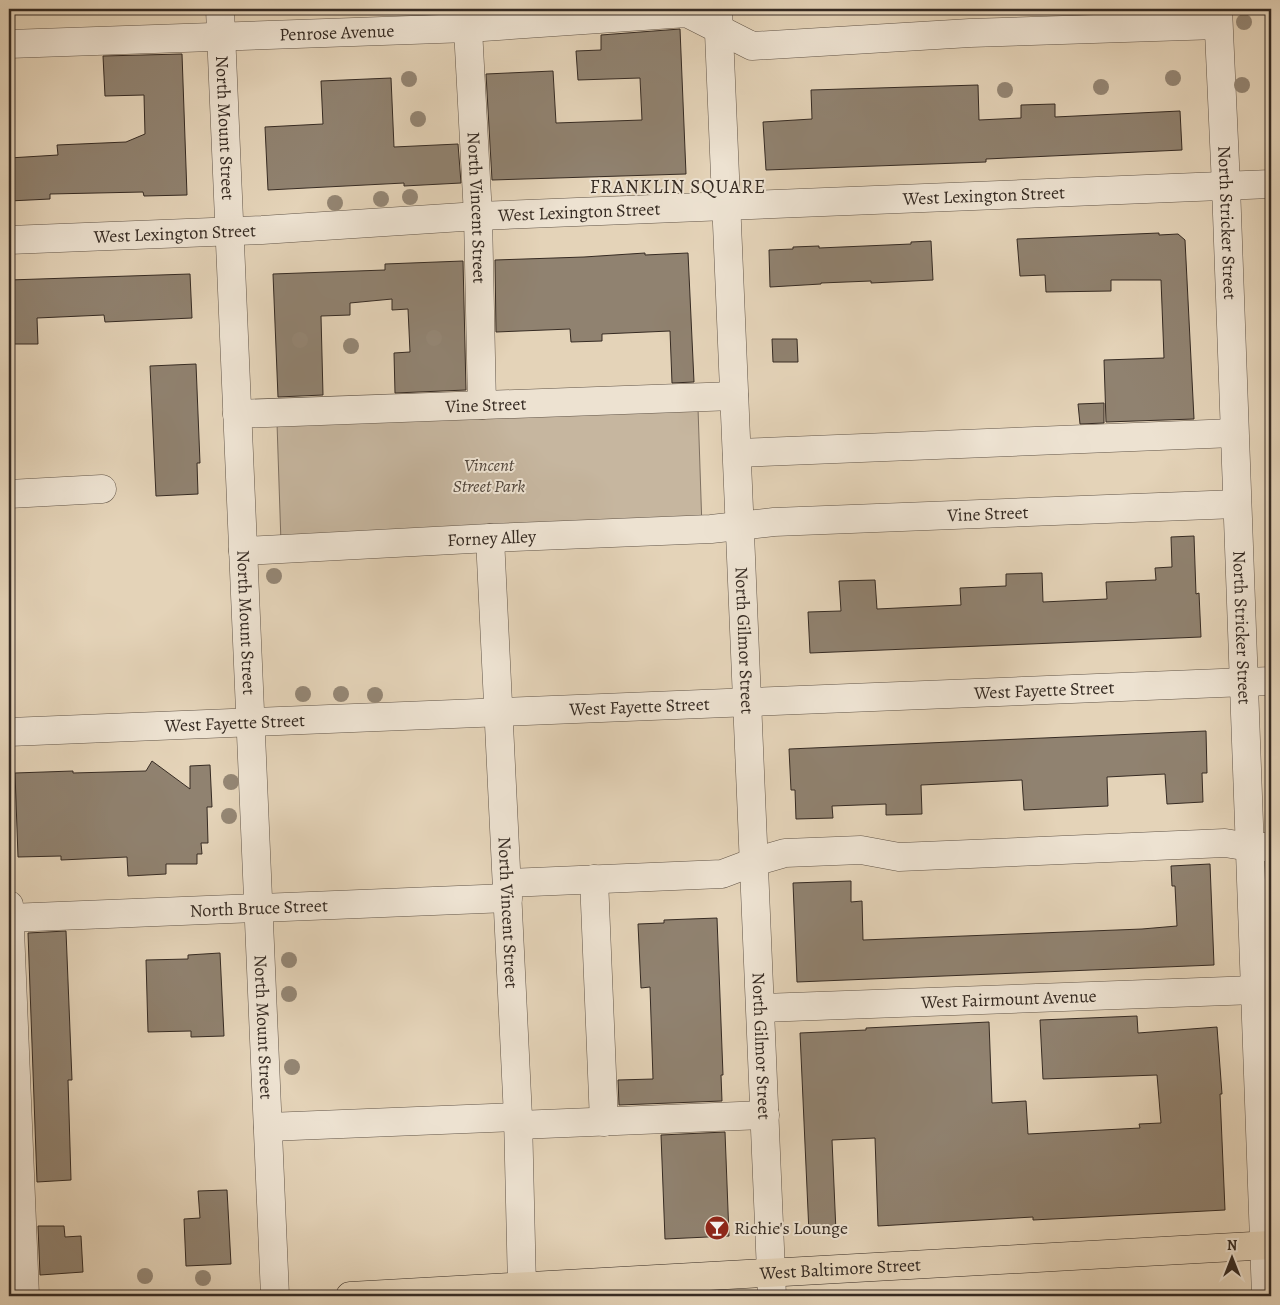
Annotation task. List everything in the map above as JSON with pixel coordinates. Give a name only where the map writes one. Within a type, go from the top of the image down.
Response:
[{"type":"main road","name":"West Baltimore Street","points":[[350,1296],[522,1287],[772,1285],[837,1268],[1268,1245]]},
{"type":"street","name":"North Mount Street","points":[[220,9],[275,1296]]},
{"type":"street","name":"Penrose Avenue","points":[[9,44],[221,37],[468,18],[687,13],[718,19],[752,46],[1218,17]]},
{"type":"street","name":"North Stricker Street","points":[[1218,17],[1244,682],[1260,847],[1255,990],[1268,1245],[1266,1296]]},
{"type":"street","name":"North Vincent Street","points":[[468,18],[478,216],[482,405]]},
{"type":"street","name":"North Gilmor Street","points":[[718,19],[772,1285]]},
{"type":"street","name":"West Lexington Street","points":[[9,240],[230,231],[478,216],[1271,184]]},
{"type":"street","name":"Vine Street","points":[[237,414],[734,396]]},
{"type":"street","points":[[737,453],[1234,434]]},
{"type":"street","points":[[9,494],[102,489]]},
{"type":"street","name":"Vine Street","points":[[740,526],[784,521],[1237,504]]},
{"type":"street","name":"Forney Alley","points":[[243,551],[711,529],[740,526]]},
{"type":"street","name":"North Vincent Street","points":[[490,538],[518,1121],[522,1287]]},
{"type":"street","name":"West Fayette Street","points":[[9,732],[1271,681]]},
{"type":"street","name":"North Bruce Street","points":[[9,918],[259,908],[507,891],[594,879],[722,874],[785,853],[861,850],[899,857],[1215,843],[1260,847]]},
{"type":"street","points":[[594,879],[604,1122]]},
{"type":"street","points":[[9,905],[12,1083],[25,1296]]},
{"type":"street","name":"West Fairmount Avenue","points":[[760,1008],[1255,990]]},
{"type":"street","points":[[268,1127],[518,1121],[604,1122],[765,1114]]},
{"type":"street","points":[[752,1296],[772,1285]]},
{"type":"green space","name":"Vincent Street Park","points":[[698,408],[702,528],[281,543],[277,423]]},
{"type":"building","points":[[680,29],[686,174],[492,180],[486,74],[553,71],[556,123],[642,120],[640,78],[578,80],[576,51],[601,50],[601,35]]},
{"type":"building","points":[[182,54],[187,195],[144,196],[143,192],[50,194],[50,199],[9,201],[9,158],[58,155],[57,145],[126,142],[145,134],[144,95],[105,96],[103,56]]},
{"type":"building","points":[[391,78],[394,147],[458,144],[461,183],[404,186],[404,183],[268,190],[265,127],[323,124],[321,81]]},
{"type":"building","points":[[978,85],[979,120],[1021,118],[1021,105],[1055,104],[1055,117],[1180,111],[1182,150],[986,159],[986,162],[766,170],[763,122],[812,119],[811,90]]},
{"type":"building","points":[[1159,233],[1159,235],[1178,234],[1185,240],[1194,419],[1106,422],[1104,360],[1164,358],[1161,280],[1111,280],[1111,291],[1046,292],[1045,275],[1020,276],[1017,239]]},
{"type":"building","points":[[931,241],[933,280],[821,283],[770,287],[769,250],[793,249],[793,247],[819,246],[819,248],[911,244],[911,242]]},
{"type":"building","points":[[645,253],[645,255],[688,253],[694,382],[672,383],[670,331],[602,334],[602,341],[571,342],[570,329],[496,332],[495,260]]},
{"type":"building","points":[[463,261],[466,390],[395,393],[394,353],[410,352],[408,309],[392,310],[392,299],[350,303],[350,315],[321,316],[323,395],[278,397],[273,274],[385,270],[385,264]]},
{"type":"building","points":[[190,274],[192,318],[105,322],[104,315],[37,318],[38,344],[9,344],[9,280]]},
{"type":"building","points":[[772,339],[797,339],[798,362],[773,362]]},
{"type":"building","points":[[196,364],[200,463],[197,463],[198,494],[156,496],[150,366]]},
{"type":"building","points":[[1104,403],[1104,423],[1080,424],[1078,404]]},
{"type":"building","points":[[1194,536],[1196,594],[1199,593],[1201,637],[810,653],[808,612],[841,611],[839,581],[875,580],[877,609],[961,605],[960,588],[1006,586],[1006,574],[1042,573],[1043,602],[1107,599],[1106,582],[1156,580],[1155,568],[1172,567],[1171,537]]},
{"type":"building","points":[[1206,731],[1207,773],[1202,773],[1203,802],[1167,804],[1165,774],[1107,777],[1108,806],[1024,810],[1022,780],[921,785],[922,814],[886,815],[886,804],[832,806],[833,818],[796,819],[795,790],[791,790],[789,749]]},
{"type":"building","points":[[152,761],[190,789],[190,766],[210,765],[212,807],[207,807],[208,843],[201,843],[202,854],[197,854],[197,864],[166,864],[166,874],[128,876],[127,857],[61,860],[61,856],[18,857],[15,773],[146,771]]},
{"type":"building","points":[[1210,864],[1214,965],[797,982],[793,883],[851,881],[851,902],[862,901],[863,940],[1142,929],[1177,926],[1175,886],[1172,886],[1171,866]]},
{"type":"building","points":[[717,918],[723,1075],[721,1075],[722,1101],[619,1105],[618,1080],[653,1079],[650,987],[641,988],[638,924],[664,923],[664,920]]},
{"type":"building","points":[[66,931],[72,1080],[68,1080],[71,1180],[37,1182],[28,933]]},
{"type":"building","points":[[220,953],[224,1036],[191,1037],[191,1031],[148,1032],[146,960],[188,959],[188,955]]},
{"type":"building","points":[[1137,1016],[1138,1033],[1217,1027],[1222,1094],[1220,1094],[1225,1210],[1033,1220],[1033,1217],[878,1226],[875,1138],[832,1140],[836,1232],[809,1233],[800,1033],[989,1022],[992,1103],[1026,1101],[1028,1134],[1140,1128],[1139,1124],[1161,1123],[1157,1075],[1043,1079],[1040,1020]]},
{"type":"building","points":[[725,1132],[729,1236],[665,1239],[661,1135]]},
{"type":"building","points":[[227,1190],[231,1264],[186,1266],[184,1219],[200,1218],[198,1191]]},
{"type":"building","points":[[38,1226],[64,1226],[65,1237],[81,1236],[83,1272],[40,1275]]},
{"type":"place","name":"Richie's Lounge","points":[[717,1228]]},
{"type":"district","name":"FRANKLIN SQUARE","points":[[678,186]]}]
